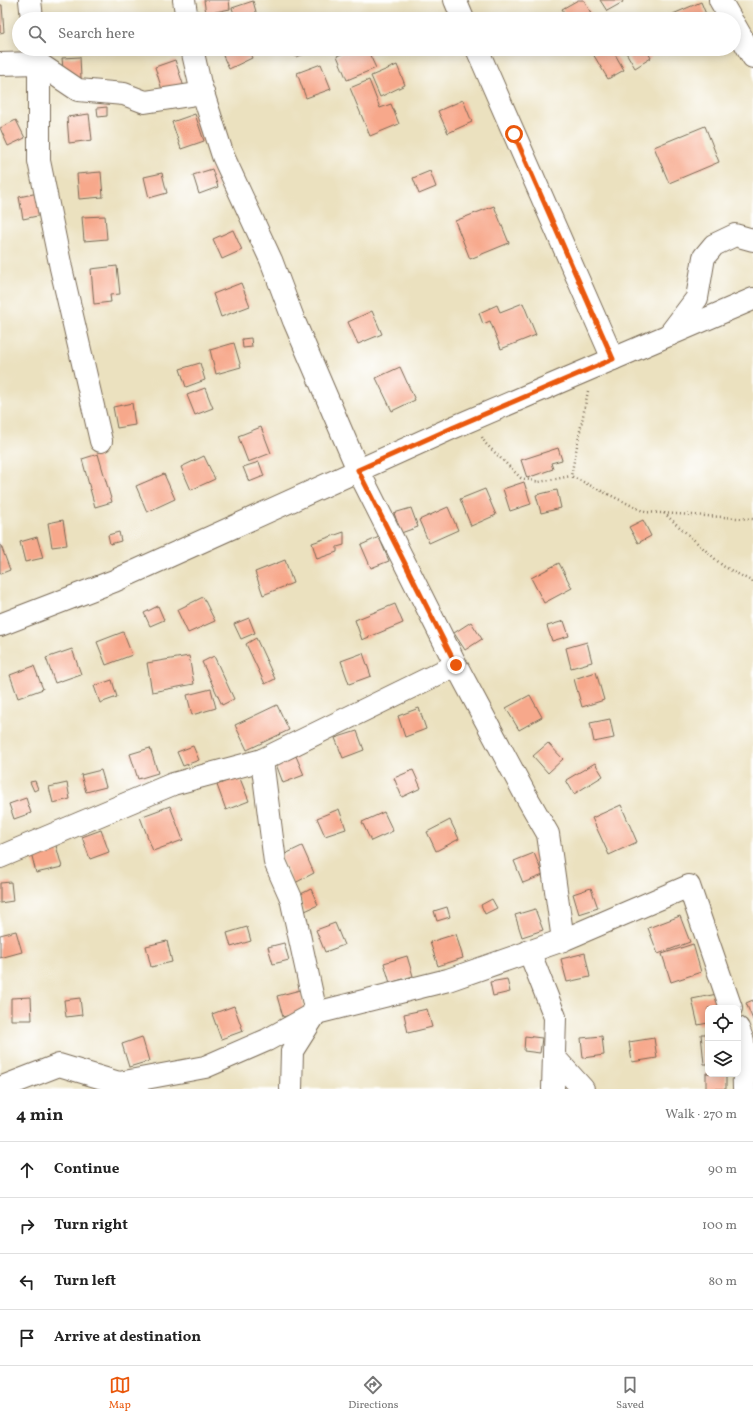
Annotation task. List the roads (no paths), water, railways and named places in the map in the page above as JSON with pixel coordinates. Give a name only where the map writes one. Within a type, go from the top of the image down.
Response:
[{"type":"street","points":[[30,0],[31,12]]},
{"type":"street","points":[[184,0],[186,12]]},
{"type":"street","points":[[455,0],[461,12]]},
{"type":"street","points":[[720,0],[727,12]]},
{"type":"street","points":[[741,36],[753,57]]},
{"type":"street","points":[[37,56],[78,90],[124,94],[145,102],[203,93]]},
{"type":"street","points":[[0,64],[37,56]]},
{"type":"street","points":[[37,56],[39,72],[39,161],[61,268],[102,441]]},
{"type":"street","points":[[194,56],[203,93],[223,156],[271,260],[294,321],[358,470],[456,665],[548,834],[563,940]]},
{"type":"street","points":[[480,56],[613,359]]},
{"type":"street","points":[[669,335],[697,298],[704,257],[714,245],[735,236],[753,240]]},
{"type":"street","points":[[0,625],[114,581],[474,418],[753,299]]},
{"type":"street","points":[[0,857],[172,784],[262,760],[456,665]]},
{"type":"street","points":[[262,760],[275,862],[291,898],[316,1013],[292,1051],[292,1089]]},
{"type":"street","points":[[0,1088],[59,1064],[119,1083],[205,1067],[267,1040],[316,1013],[448,980],[563,940],[689,886],[730,1005]]},
{"type":"street","points":[[529,951],[555,1017],[553,1089]]},
{"type":"street","points":[[741,1036],[743,1041],[744,1089]]},
{"type":"street","points":[[554,1057],[583,1089]]}]
